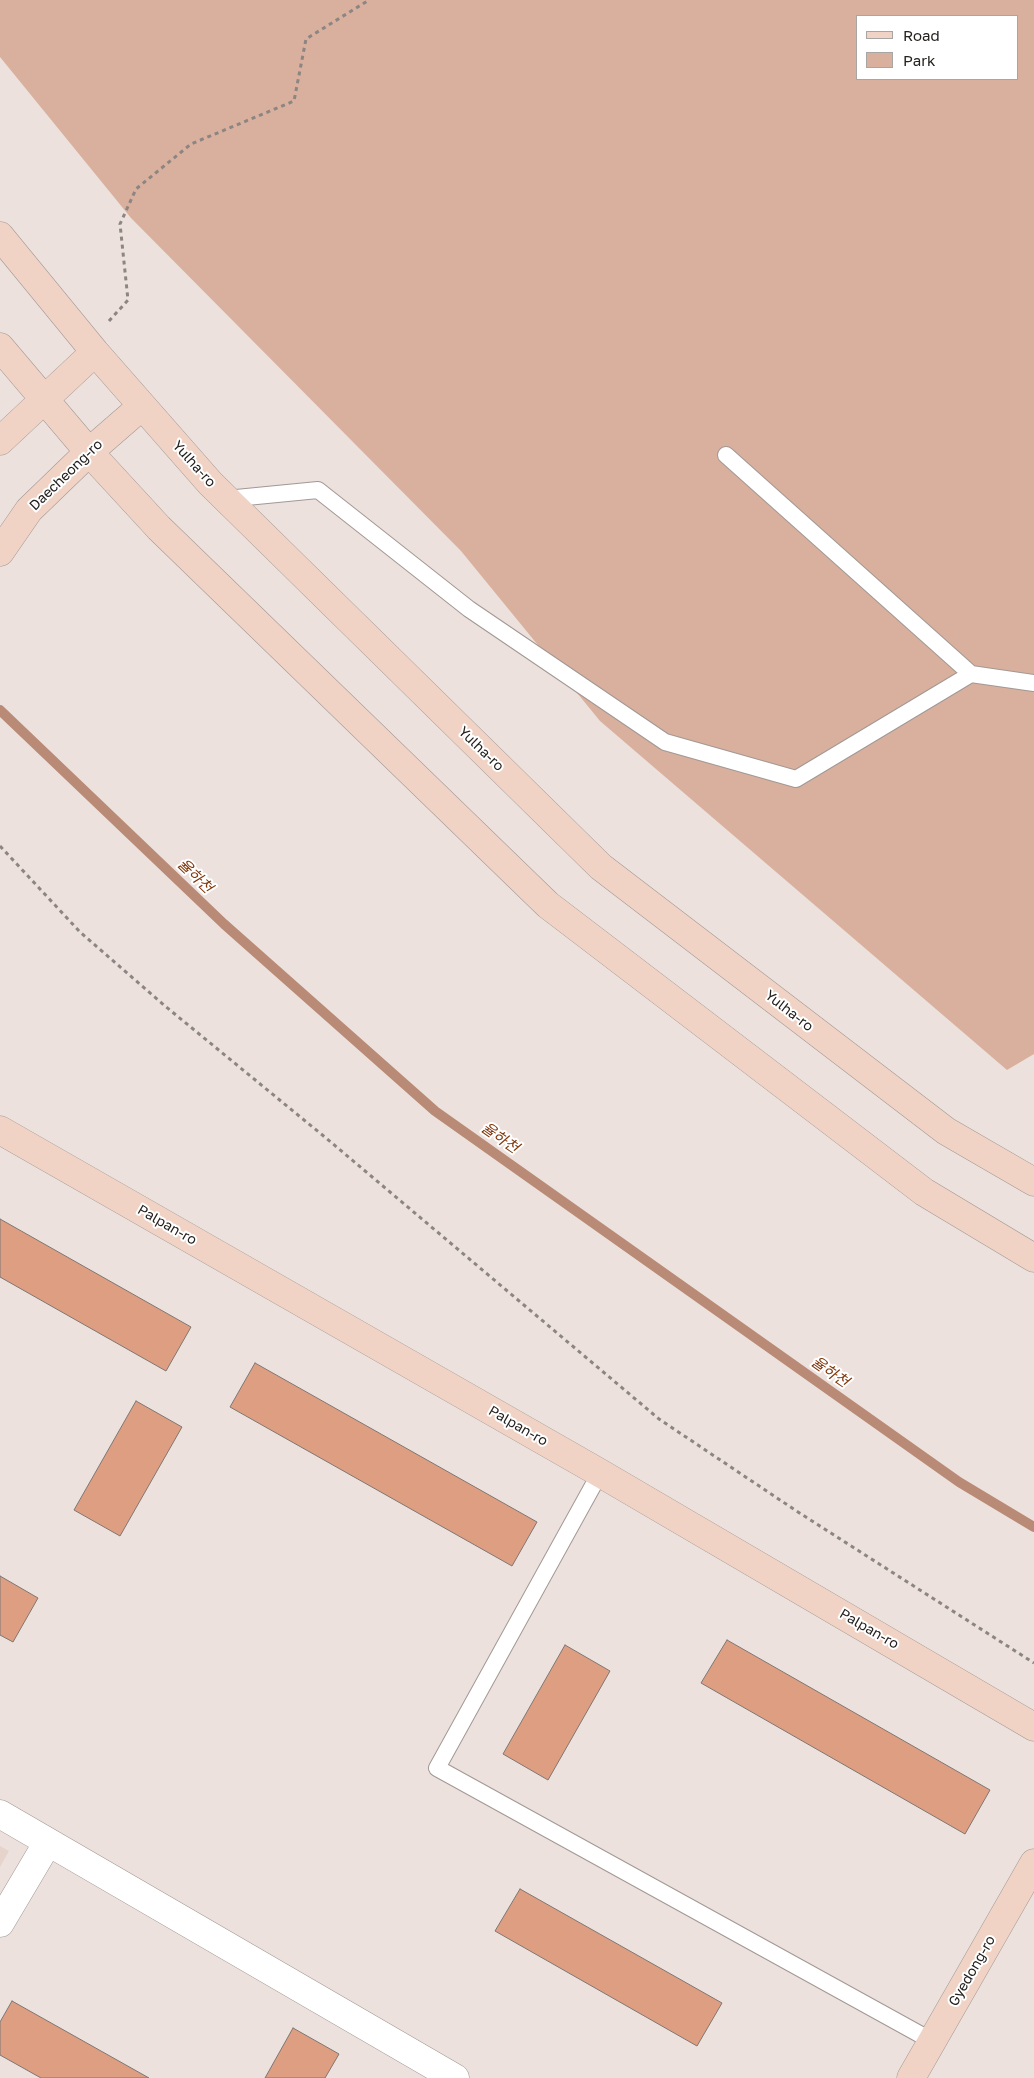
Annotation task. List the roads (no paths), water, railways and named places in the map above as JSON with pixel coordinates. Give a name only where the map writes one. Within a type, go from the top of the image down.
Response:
[{"type":"main road","name":"Yulha-ro","points":[[0,236],[91,347],[210,483],[601,867],[946,1131],[1034,1182]]},
{"type":"main road","points":[[0,347],[88,452],[159,528],[548,905],[924,1192],[1034,1258]]},
{"type":"main road","points":[[0,441],[43,399],[91,347]]},
{"type":"main road","name":"Daecheong-ro","points":[[0,552],[29,510],[88,452],[142,406]]},
{"type":"main road","name":"Palpan-ro","points":[[0,1130],[600,1473],[1034,1727]]},
{"type":"main road","name":"Gyedong-ro","points":[[910,2078],[1034,1864]]},
{"type":"street","points":[[0,1814],[455,2078]]},
{"type":"street","points":[[0,1923],[48,1842]]},
{"type":"lane","points":[[726,455],[971,674],[1034,684]]},
{"type":"lane","points":[[226,498],[318,490],[469,609],[665,742],[796,779],[971,674]]},
{"type":"lane","points":[[600,1473],[437,1768],[932,2041]]},
{"type":"waterway","name":"율하천","points":[[0,710],[224,924],[435,1111],[959,1482],[1034,1527]]}]
